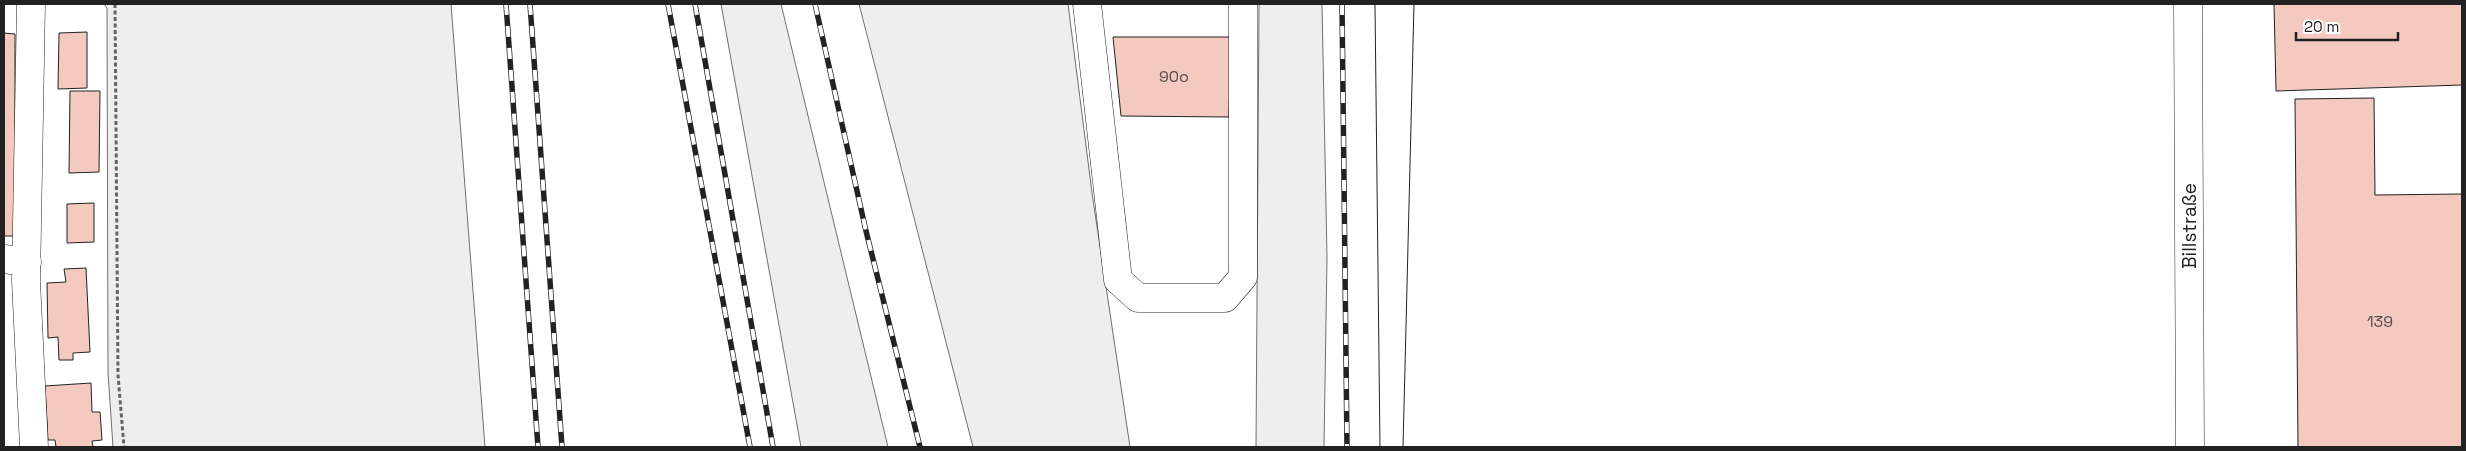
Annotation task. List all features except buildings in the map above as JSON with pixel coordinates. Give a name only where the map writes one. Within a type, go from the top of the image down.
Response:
[{"type":"street","points":[[31,4],[15,260],[30,382],[34,447]]},
{"type":"street","points":[[1087,4],[1118,280],[1138,298],[1225,298],[1243,277],[1243,4]]},
{"type":"street","name":"Billstraße","points":[[2188,4],[2190,447]]},
{"type":"path","points":[[115,4],[118,375],[124,447]]},
{"type":"shaded area","points":[[104,4],[451,4],[485,447],[113,447],[108,373],[107,8]]},
{"type":"shaded area","points":[[721,4],[781,4],[888,447],[801,447]]},
{"type":"shaded area","points":[[859,4],[1068,4],[1092,193],[1130,447],[973,447]]},
{"type":"shaded area","points":[[1259,4],[1322,4],[1327,257],[1324,447],[1256,447]]},
{"type":"tram line","points":[[1375,4],[1380,447]]},
{"type":"tram line","points":[[1403,447],[1414,4]]},
{"type":"railway","points":[[506,4],[538,447]]},
{"type":"railway","points":[[530,4],[562,447]]},
{"type":"railway","points":[[668,4],[750,447]]},
{"type":"railway","points":[[695,4],[773,447]]},
{"type":"railway","points":[[815,4],[866,231],[920,447]]},
{"type":"railway","points":[[1342,4],[1347,447]]}]
